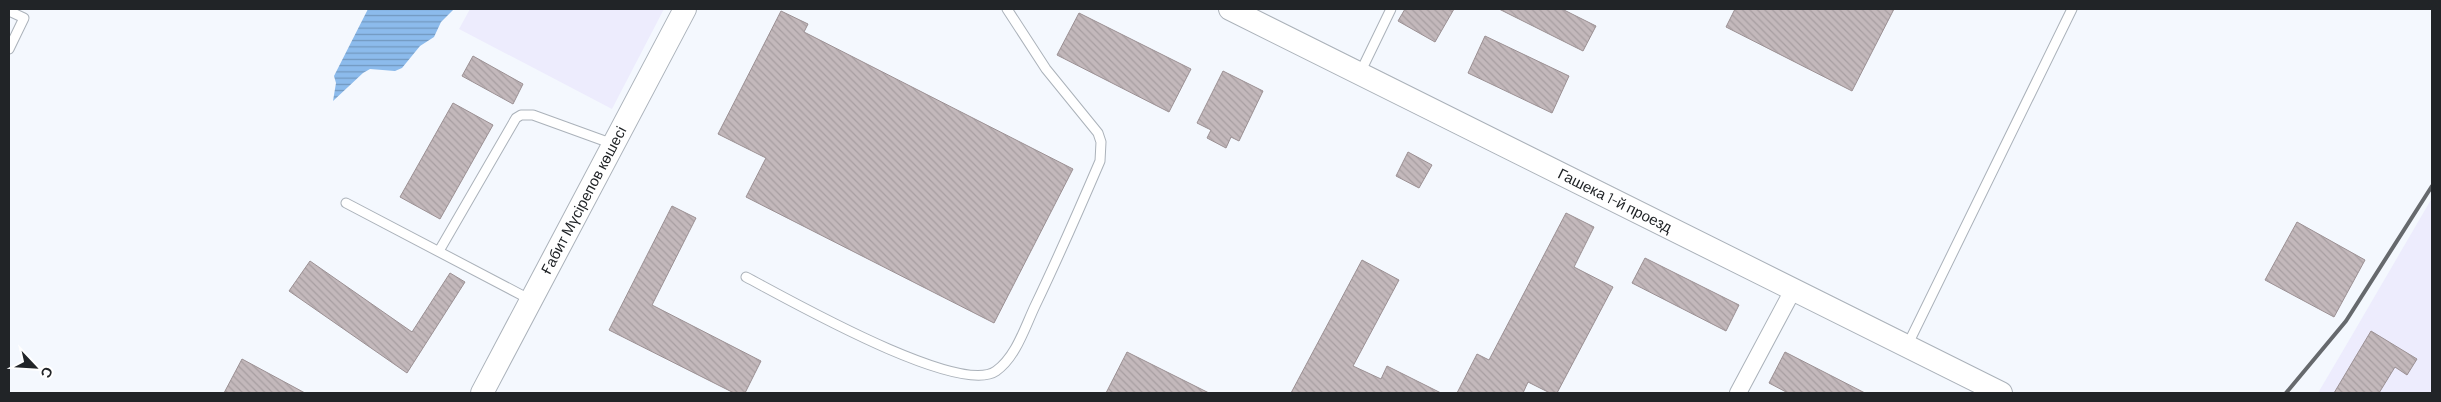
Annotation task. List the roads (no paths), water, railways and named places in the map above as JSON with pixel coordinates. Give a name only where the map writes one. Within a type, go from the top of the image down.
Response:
[{"type":"main road","name":"Ғабит Мүсірепов көшесі","points":[[482,393],[685,9]]},
{"type":"main road","name":"Гашека 1-й проезд","points":[[1230,9],[1907,346],[1994,392]]},
{"type":"street","points":[[1738,393],[1793,290]]},
{"type":"lane","points":[[746,277],[868,341],[958,374],[986,376],[996,371],[1006,362],[1021,335],[1064,244],[1100,161],[1102,152],[1098,133],[1046,69],[1006,9]]},
{"type":"lane","points":[[1360,73],[1391,9]]},
{"type":"lane","points":[[1907,346],[2072,9]]},
{"type":"lane","points":[[9,10],[24,18],[9,49]]},
{"type":"lane","points":[[438,251],[516,118],[521,115],[533,115],[613,144]]},
{"type":"lane","points":[[346,202],[531,300]]},
{"type":"water","points":[[368,9],[454,9],[441,22],[434,37],[420,46],[402,68],[395,71],[370,69],[363,73],[333,101],[336,83],[334,76]]},
{"type":"railway","points":[[2286,393],[2346,321],[2432,186]]}]
